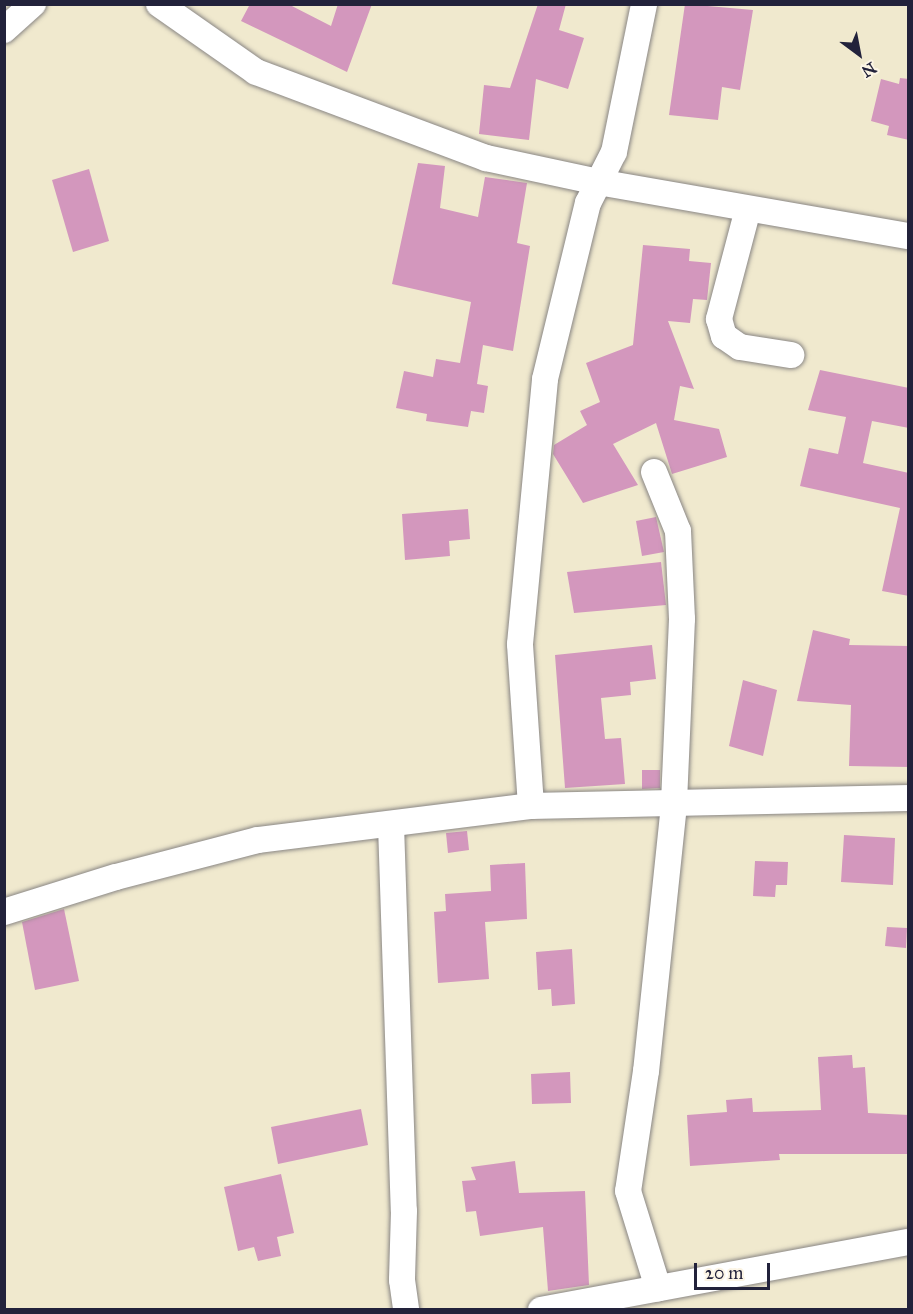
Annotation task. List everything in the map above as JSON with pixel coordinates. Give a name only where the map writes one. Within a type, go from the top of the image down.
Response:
[{"type":"street","points":[[4,30],[33,4]]},
{"type":"street","points":[[159,4],[256,72],[486,158],[598,182],[909,236]]},
{"type":"street","points":[[531,806],[520,644],[545,379],[588,203],[614,153],[645,4]]},
{"type":"street","points":[[748,209],[719,319],[724,336],[740,347],[791,355]]},
{"type":"street","points":[[654,472],[678,531],[682,619],[674,805],[646,1071],[628,1191],[658,1288]]},
{"type":"street","points":[[4,912],[116,877],[258,840],[531,806],[674,805],[909,798]]},
{"type":"street","points":[[391,825],[404,1211],[402,1280],[406,1310]]},
{"type":"street","points":[[541,1310],[909,1242]]},
{"type":"building","points":[[250,4],[288,4],[331,26],[338,4],[372,4],[347,72],[241,21]]},
{"type":"building","points":[[538,4],[566,4],[559,30],[584,38],[568,89],[536,79],[529,140],[479,134],[484,85],[510,88]]},
{"type":"building","points":[[685,4],[753,10],[740,90],[722,87],[718,120],[669,115]]},
{"type":"building","points":[[900,78],[909,79],[909,140],[887,135],[889,126],[871,121],[881,79],[899,84]]},
{"type":"building","points":[[418,163],[445,166],[440,208],[478,217],[485,177],[527,183],[517,243],[530,246],[513,351],[483,345],[477,384],[488,386],[484,413],[471,411],[468,427],[426,421],[427,414],[396,408],[404,371],[433,377],[436,359],[460,363],[471,302],[392,284]]},
{"type":"building","points":[[89,169],[109,241],[73,252],[52,180]]},
{"type":"building","points":[[643,245],[690,249],[689,261],[711,263],[707,300],[693,299],[690,323],[668,321],[694,389],[680,386],[674,420],[719,429],[727,457],[672,474],[656,423],[613,444],[638,485],[583,503],[553,454],[554,445],[587,425],[580,411],[600,402],[586,363],[633,345]]},
{"type":"building","points":[[820,370],[909,388],[909,428],[872,421],[863,463],[909,473],[909,596],[882,591],[900,508],[800,486],[809,448],[838,454],[846,417],[808,410]]},
{"type":"building","points":[[468,509],[470,539],[449,541],[450,556],[405,560],[402,514]]},
{"type":"building","points":[[656,517],[664,552],[642,556],[636,521]]},
{"type":"building","points":[[661,562],[666,605],[574,613],[567,572]]},
{"type":"building","points":[[813,630],[850,639],[849,645],[909,646],[909,767],[849,766],[851,705],[797,701]]},
{"type":"building","points":[[652,645],[656,679],[630,682],[631,695],[601,698],[605,739],[621,738],[625,784],[565,788],[555,655]]},
{"type":"building","points":[[743,680],[777,690],[763,756],[729,746]]},
{"type":"building","points":[[642,770],[660,770],[660,788],[642,789]]},
{"type":"building","points":[[467,831],[469,850],[448,853],[446,833]]},
{"type":"building","points":[[844,835],[895,838],[893,885],[841,882]]},
{"type":"building","points":[[755,861],[788,862],[787,885],[776,885],[775,897],[753,896]]},
{"type":"building","points":[[525,863],[527,919],[485,922],[489,979],[438,983],[434,912],[446,911],[445,894],[491,891],[490,865]]},
{"type":"building","points":[[64,909],[79,981],[35,990],[22,922]]},
{"type":"building","points":[[887,927],[907,928],[906,948],[885,946]]},
{"type":"building","points":[[572,949],[575,1004],[552,1006],[551,989],[538,990],[536,952]]},
{"type":"building","points":[[852,1055],[853,1068],[865,1067],[868,1113],[909,1115],[909,1154],[779,1154],[780,1160],[690,1166],[687,1115],[727,1112],[726,1100],[752,1098],[753,1112],[821,1110],[818,1057]]},
{"type":"building","points":[[570,1072],[571,1103],[532,1104],[531,1074]]},
{"type":"building","points":[[361,1109],[368,1145],[278,1164],[271,1127]]},
{"type":"building","points":[[515,1161],[519,1193],[585,1191],[589,1285],[548,1291],[543,1227],[480,1236],[476,1211],[466,1212],[462,1181],[476,1180],[471,1167]]},
{"type":"building","points":[[281,1174],[294,1233],[277,1237],[281,1256],[258,1261],[254,1247],[238,1251],[224,1187]]}]
